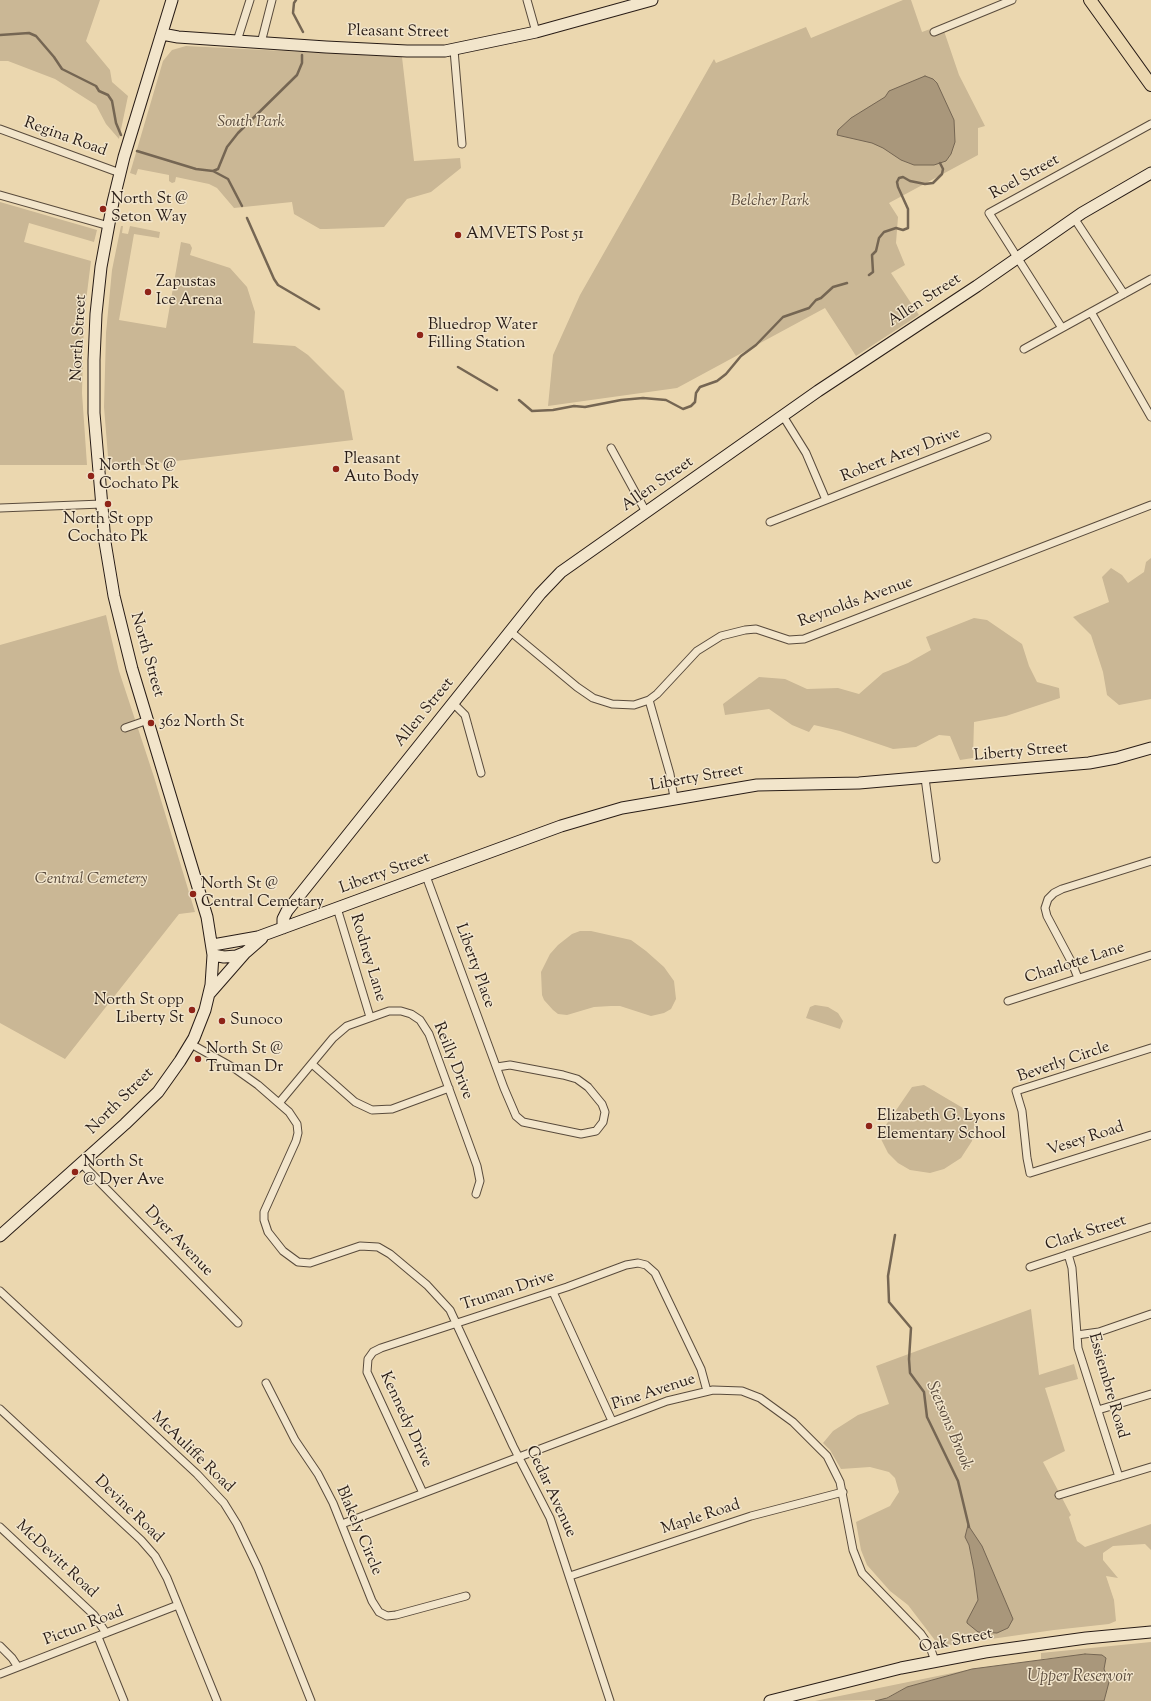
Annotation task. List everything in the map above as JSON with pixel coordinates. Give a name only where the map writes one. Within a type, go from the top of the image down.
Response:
[{"type":"main road","name":"North Street","points":[[0,1236],[132,1118],[158,1092],[191,1044],[202,1020],[210,993],[213,950],[205,907],[128,656],[116,608],[108,565],[94,419],[94,360],[99,290],[109,226],[120,173],[172,0]]},
{"type":"main road","name":"Pleasant Street","points":[[162,34],[262,43],[407,51],[454,50],[536,32],[652,0]]},
{"type":"main road","points":[[1090,0],[1151,85]]},
{"type":"main road","name":"Allen Street","points":[[283,928],[283,919],[287,911],[556,576],[783,416],[1018,259],[1074,218],[1151,172]]},
{"type":"main road","name":"Liberty Street","points":[[213,950],[267,934],[581,819],[622,808],[757,785],[837,785],[1089,763],[1116,758],[1151,748]]},
{"type":"main road","name":"Liberty Street","points":[[213,950],[232,957],[246,952],[267,934]]},
{"type":"main road","points":[[210,993],[246,952]]},
{"type":"main road","name":"Oak Street","points":[[770,1701],[846,1681],[935,1662],[1048,1643],[1151,1632]]},
{"type":"street","points":[[237,41],[250,0]]},
{"type":"street","points":[[262,43],[272,0]]},
{"type":"street","points":[[528,0],[536,32]]},
{"type":"street","points":[[934,32],[1012,0]]},
{"type":"street","points":[[454,50],[462,144]]},
{"type":"street","name":"Roel Street","points":[[1062,328],[989,213],[1151,124]]},
{"type":"street","name":"Regina Road","points":[[0,129],[120,173]]},
{"type":"street","points":[[0,195],[109,226]]},
{"type":"street","points":[[1074,218],[1124,294]]},
{"type":"street","points":[[1024,349],[1151,279]]},
{"type":"street","points":[[1091,312],[1151,417]]},
{"type":"street","name":"Robert Arey Drive","points":[[783,416],[806,453],[826,500]]},
{"type":"street","name":"Robert Arey Drive","points":[[770,522],[987,437]]},
{"type":"street","points":[[610,448],[646,512]]},
{"type":"street","points":[[0,508],[102,504]]},
{"type":"street","name":"Reynolds Avenue","points":[[511,632],[577,687],[599,701],[612,704],[629,705],[648,700],[661,691],[697,651],[721,636],[756,629],[789,640],[804,639],[1151,505]]},
{"type":"street","points":[[648,700],[663,749],[674,798]]},
{"type":"street","points":[[453,703],[465,715],[481,773]]},
{"type":"street","points":[[125,728],[148,720]]},
{"type":"street","points":[[925,778],[936,859]]},
{"type":"street","points":[[1078,978],[1072,963],[1047,916],[1046,908],[1048,899],[1054,893],[1062,889],[1151,861]]},
{"type":"street","name":"Liberty Place","points":[[426,876],[497,1067],[514,1112],[520,1121],[585,1135],[596,1132],[603,1122],[605,1112],[602,1104],[588,1087],[577,1079],[510,1065],[497,1067]]},
{"type":"street","name":"Rodney Lane","points":[[337,908],[370,1016]]},
{"type":"street","name":"Charlotte Lane","points":[[1008,1001],[1151,955]]},
{"type":"street","name":"Reilly Drive","points":[[279,1103],[342,1030],[370,1016],[389,1011],[401,1010],[411,1014],[420,1020],[429,1034],[479,1171],[480,1181],[476,1194]]},
{"type":"street","name":"Truman Drive","points":[[191,1044],[238,1071],[279,1103],[293,1116],[297,1124],[298,1133],[290,1155],[265,1208],[265,1224],[273,1240],[290,1257],[306,1263],[319,1262],[364,1246],[382,1248],[441,1298],[457,1323],[553,1292],[630,1264],[642,1263],[650,1267],[657,1277],[701,1369],[707,1391]]},
{"type":"street","name":"Beverly Circle","points":[[1030,1173],[1022,1112],[1016,1091],[1151,1048]]},
{"type":"street","points":[[312,1064],[355,1102],[372,1110],[387,1110],[449,1088]]},
{"type":"street","name":"Vesey Road","points":[[1030,1173],[1151,1134]]},
{"type":"street","name":"Dyer Avenue","points":[[81,1163],[238,1323]]},
{"type":"street","name":"Clark Street","points":[[1030,1267],[1151,1227]]},
{"type":"street","name":"Essiembre Road","points":[[1068,1254],[1072,1268],[1077,1335],[1081,1358],[1119,1477]]},
{"type":"street","name":"McAuliffe Road","points":[[0,1291],[197,1474],[224,1503],[238,1524],[250,1550],[311,1701]]},
{"type":"street","points":[[553,1292],[612,1421]]},
{"type":"street","points":[[1077,1335],[1099,1332],[1151,1314]]},
{"type":"street","name":"Cedar Avenue","points":[[457,1323],[519,1457],[550,1518],[610,1701]]},
{"type":"street","name":"Kennedy Drive","points":[[423,1494],[368,1376],[367,1363],[370,1355],[376,1350],[457,1323]]},
{"type":"street","name":"Blakely Circle","points":[[266,1383],[295,1440],[321,1479],[342,1524],[376,1609],[383,1614],[396,1615],[466,1596]]},
{"type":"street","name":"Pine Avenue","points":[[342,1524],[673,1398],[707,1391],[742,1391],[754,1395],[774,1407],[799,1427],[822,1450],[836,1472],[843,1492],[852,1545],[862,1572],[924,1638],[930,1647],[935,1662]]},
{"type":"street","points":[[1098,1410],[1151,1394]]},
{"type":"street","name":"Devine Road","points":[[0,1409],[146,1545],[162,1567],[217,1701]]},
{"type":"street","points":[[1059,1495],[1151,1467]]},
{"type":"street","name":"Maple Road","points":[[570,1576],[751,1516],[843,1492]]},
{"type":"street","name":"McDevitt Road","points":[[0,1527],[94,1615],[106,1633]]},
{"type":"street","name":"Pictun Road","points":[[0,1674],[178,1605]]},
{"type":"street","points":[[98,1637],[124,1701]]},
{"type":"street","points":[[0,1646],[12,1658],[18,1667]]},
{"type":"green space","points":[[0,0],[100,0],[86,41],[110,70],[112,82],[128,96],[119,139],[106,124],[96,105],[55,79],[8,61],[0,61]]},
{"type":"green space","name":"Belcher Park","points":[[903,0],[911,0],[922,32],[933,28],[935,35],[944,31],[959,75],[985,126],[978,128],[978,155],[889,203],[898,217],[896,243],[905,265],[891,273],[919,315],[856,356],[825,308],[677,388],[548,406],[553,355],[580,295],[714,59],[716,63],[806,27],[811,38]]},
{"type":"green space","name":"South Park","points":[[186,46],[402,57],[414,161],[460,158],[461,168],[431,192],[407,199],[384,227],[326,229],[320,229],[294,214],[292,202],[234,208],[217,188],[209,184],[176,177],[175,182],[172,183],[169,181],[169,175],[138,169],[136,175],[130,173],[163,61],[172,50]]},
{"type":"green space","points":[[0,202],[97,230],[94,242],[29,223],[24,242],[91,261],[84,317],[82,393],[87,465],[0,465]]},
{"type":"green space","points":[[121,226],[123,226],[122,233],[128,234],[130,226],[160,232],[159,238],[134,234],[119,320],[166,328],[181,242],[190,244],[192,248],[190,255],[230,268],[247,287],[255,312],[253,343],[295,346],[308,355],[344,391],[353,440],[109,469],[104,407],[106,333],[112,270]]},
{"type":"green space","points":[[1151,558],[1151,699],[1119,705],[1107,695],[1103,672],[1091,635],[1073,617],[1109,602],[1102,577],[1111,568],[1122,575],[1128,583],[1144,572],[1146,562]]},
{"type":"green space","name":"Central Cemetery","points":[[106,615],[119,671],[154,777],[195,912],[179,914],[65,1059],[0,1023],[0,645]]},
{"type":"green space","points":[[974,618],[987,620],[1022,644],[1029,666],[1037,682],[1059,688],[1060,698],[1006,716],[974,722],[973,758],[960,760],[950,736],[939,735],[916,747],[893,749],[840,731],[814,725],[809,732],[792,725],[769,709],[725,715],[723,704],[759,677],[785,679],[807,689],[838,688],[859,694],[883,673],[908,663],[931,650],[926,637]]},
{"type":"green space","points":[[580,931],[591,931],[631,940],[646,951],[664,967],[674,981],[676,999],[671,1009],[664,1013],[651,1016],[620,1006],[594,1007],[567,1015],[558,1014],[553,1010],[544,1000],[542,995],[541,972],[550,954],[558,945],[572,934]]},
{"type":"green space","points":[[815,1005],[828,1007],[838,1013],[843,1021],[840,1029],[806,1018],[810,1007]]},
{"type":"green space","points":[[924,1085],[973,1114],[975,1120],[972,1141],[961,1158],[944,1169],[930,1173],[910,1170],[898,1163],[888,1153],[879,1135],[912,1087]]},
{"type":"green space","points":[[1031,1309],[1039,1375],[1074,1364],[1078,1379],[1045,1388],[1065,1451],[1043,1462],[1071,1515],[1069,1517],[1077,1541],[1085,1547],[1151,1524],[1151,1550],[1145,1544],[1113,1546],[1103,1553],[1103,1560],[1118,1578],[1106,1576],[1114,1600],[1116,1621],[1109,1624],[1054,1630],[942,1646],[937,1643],[908,1605],[890,1591],[867,1565],[861,1550],[856,1522],[890,1506],[899,1492],[895,1478],[889,1472],[870,1467],[841,1469],[830,1450],[823,1443],[833,1431],[858,1415],[889,1404],[876,1366]]},
{"type":"green space","points":[[1151,1642],[1151,1701],[1104,1701],[1108,1678],[1093,1654],[1041,1659],[1041,1653]]},
{"type":"green space","points":[[972,1669],[907,1687],[882,1700],[815,1701]]},
{"type":"water","points":[[925,76],[933,79],[937,83],[954,120],[955,142],[951,154],[946,161],[934,165],[914,165],[901,160],[883,148],[872,143],[837,135],[838,130],[851,118],[885,97],[889,91]]},
{"type":"water","points":[[968,1525],[982,1546],[1013,1619],[1008,1628],[997,1633],[978,1632],[967,1623],[978,1600],[969,1545],[965,1537]]},
{"type":"water","name":"Upper Reservoir","points":[[1085,1654],[1102,1655],[1106,1658],[1104,1669],[1109,1682],[1104,1701],[875,1701],[887,1698],[907,1687],[972,1669]]},
{"type":"waterway","points":[[296,0],[294,3],[293,13],[303,32]]},
{"type":"waterway","points":[[0,35],[29,33],[36,36],[62,69],[96,86],[99,91],[108,95],[112,101],[116,123],[121,135]]},
{"type":"waterway","points":[[137,151],[196,169],[213,171],[218,169],[227,147],[238,133],[297,75],[302,63],[302,55]]},
{"type":"waterway","points":[[869,275],[873,272],[872,255],[876,251],[879,238],[884,232],[896,228],[903,230],[908,228],[908,209],[898,187],[897,182],[899,178],[903,177],[910,181],[925,184],[933,183],[942,174],[943,169],[940,163]]},
{"type":"waterway","points":[[213,171],[228,179],[242,206]]},
{"type":"waterway","points":[[247,218],[278,285],[319,309]]},
{"type":"waterway","points":[[519,400],[532,411],[553,410],[574,406],[585,407],[621,400],[643,398],[666,400],[683,409],[691,406],[695,402],[696,393],[700,387],[717,381],[726,374],[741,356],[756,345],[783,317],[809,308],[816,300],[821,298],[833,287],[847,283]]},
{"type":"waterway","points":[[458,367],[497,390]]},
{"type":"waterway","name":"Stetsons Brook","points":[[895,1235],[888,1276],[889,1302],[911,1328],[909,1359],[910,1373],[924,1392],[927,1417],[958,1481],[969,1527]]},
{"type":"place","name":"North St @ Seton Way","points":[[103,209]]},
{"type":"place","name":"AMVETS Post 51","points":[[458,235]]},
{"type":"place","name":"Zapustas Ice Arena","points":[[148,292]]},
{"type":"place","name":"Bluedrop Water Filling Station","points":[[420,335]]},
{"type":"place","name":"Pleasant Auto Body","points":[[336,469]]},
{"type":"place","name":"North St @ Cochato Pk","points":[[91,476]]},
{"type":"place","name":"North St opp Cochato Pk","points":[[108,504]]},
{"type":"place","name":"362 North St","points":[[151,723]]},
{"type":"place","name":"North St @ Central Cemetary","points":[[193,894]]},
{"type":"place","name":"North St opp Liberty St","points":[[192,1010]]},
{"type":"place","name":"Sunoco","points":[[222,1021]]},
{"type":"place","name":"North St @ Truman Dr","points":[[198,1059]]},
{"type":"place","name":"Elizabeth G. Lyons Elementary School","points":[[869,1126]]},
{"type":"place","name":"North St @ Dyer Ave","points":[[75,1172]]}]
